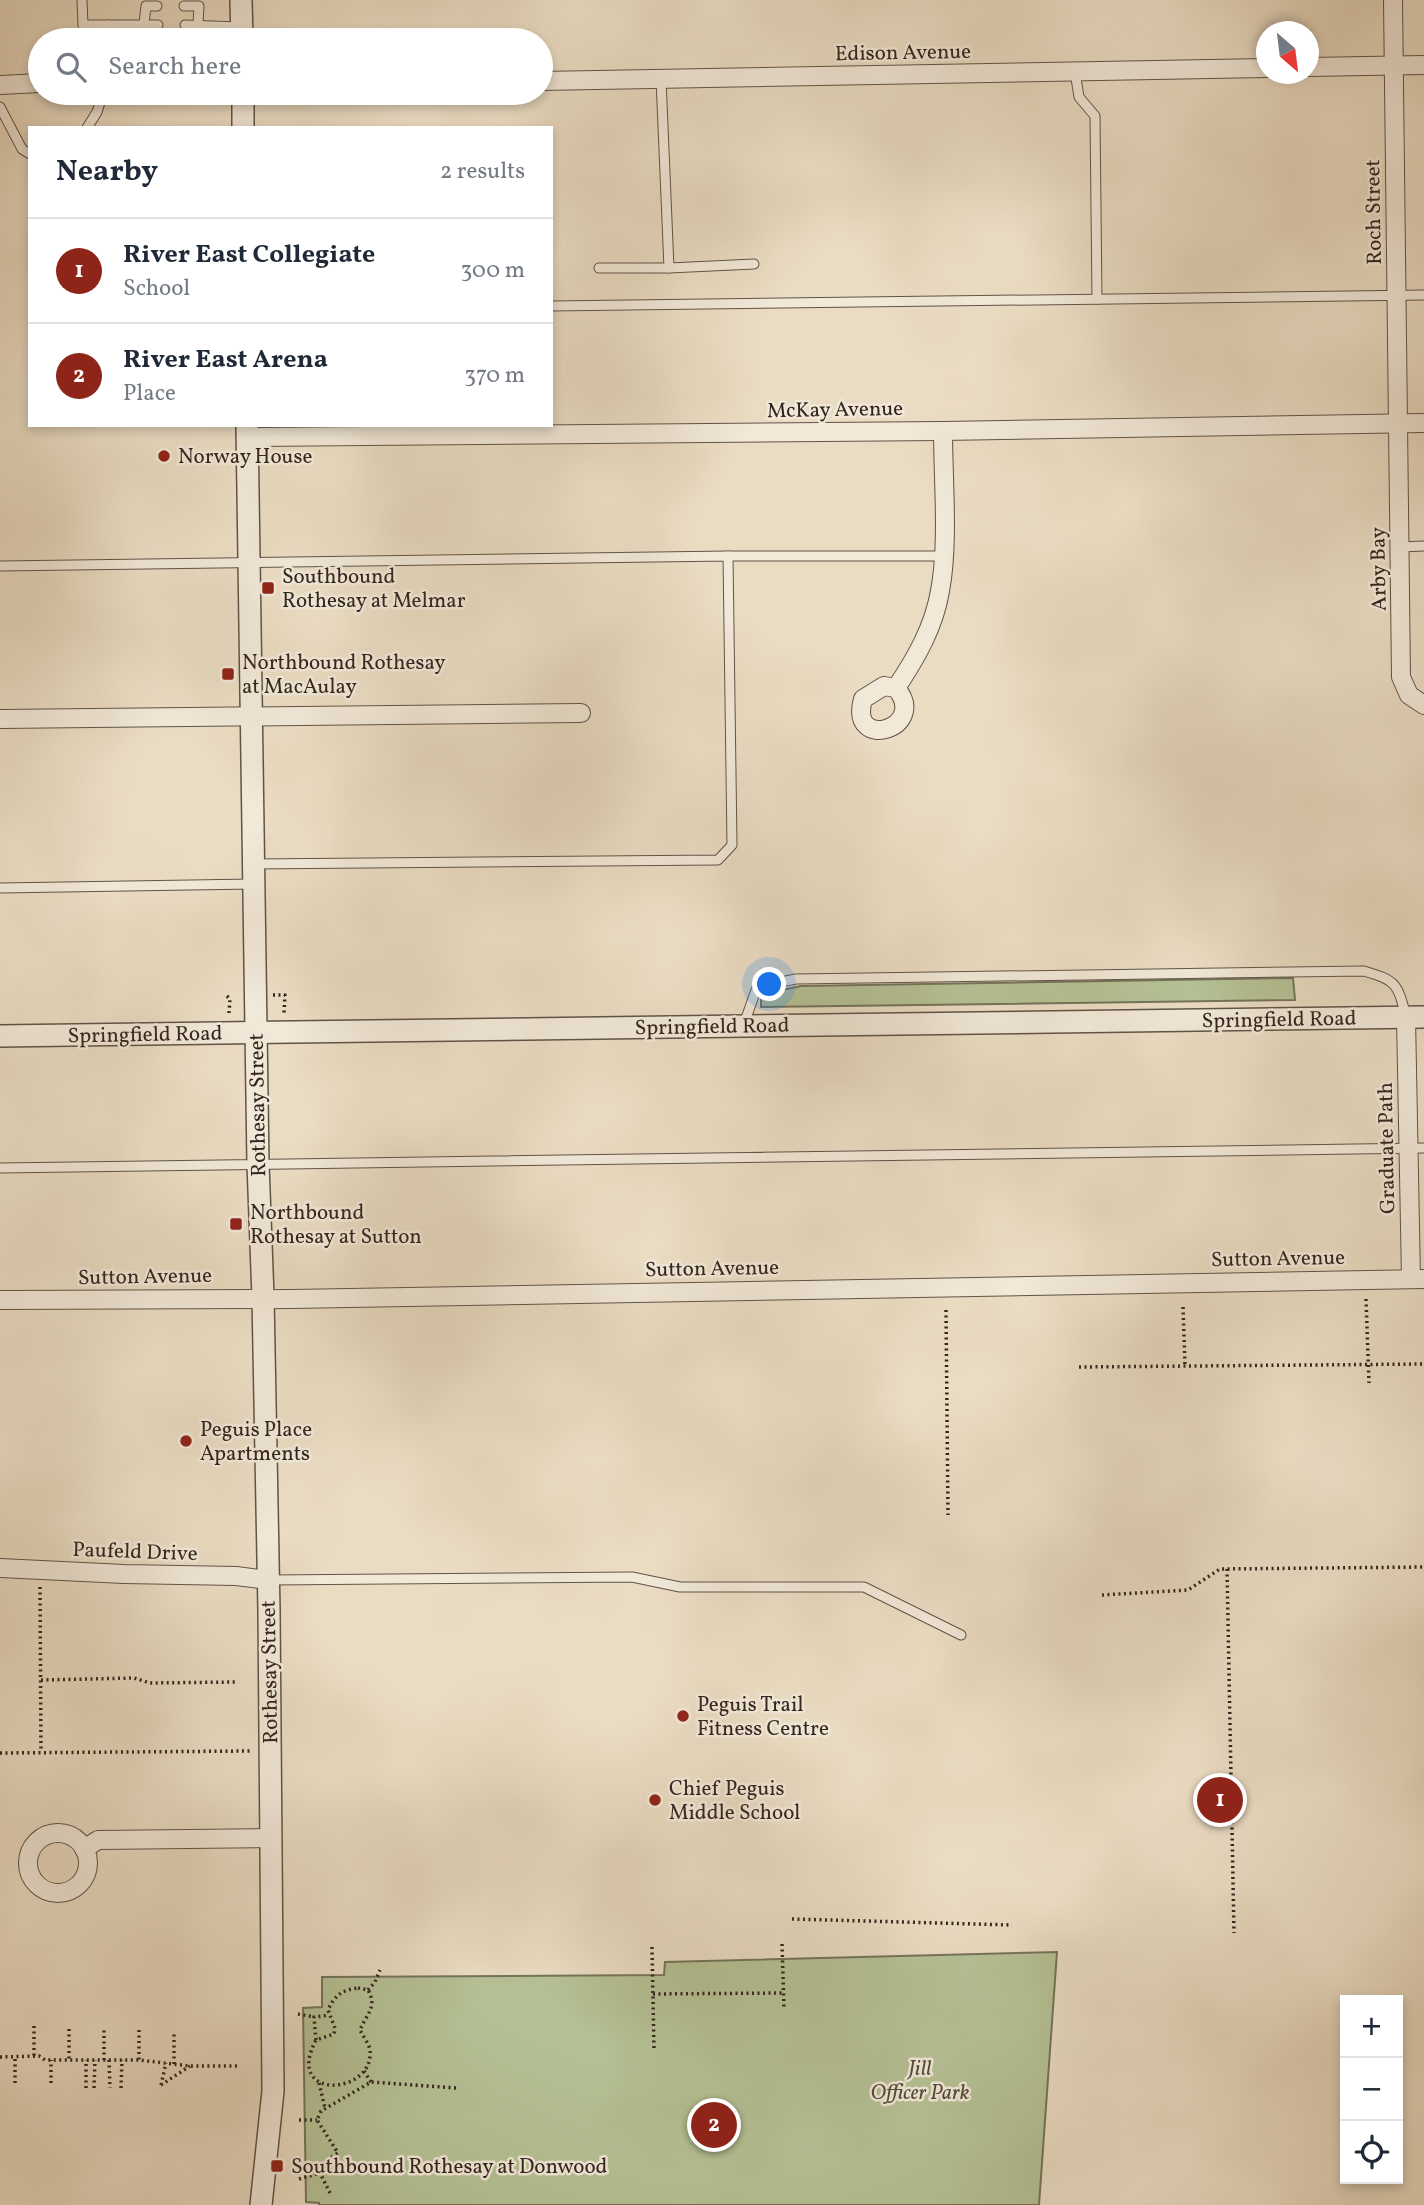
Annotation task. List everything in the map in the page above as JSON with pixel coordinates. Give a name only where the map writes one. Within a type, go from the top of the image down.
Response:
[{"type":"street","points":[[242,0],[242,28]]},
{"type":"street","name":"Roch Street","points":[[1393,0],[1398,423]]},
{"type":"street","points":[[1319,67],[1424,65]]},
{"type":"street","name":"Edison Avenue","points":[[553,81],[1256,68]]},
{"type":"street","points":[[0,85],[28,84]]},
{"type":"street","points":[[243,105],[243,126]]},
{"type":"street","name":"McKay Avenue","points":[[247,431],[943,431],[1424,422]]},
{"type":"street","name":"Arby Bay","points":[[1398,423],[1401,677],[1409,695],[1424,705]]},
{"type":"street","name":"Rothesay Street","points":[[247,431],[270,1751],[272,2091],[261,2205]]},
{"type":"street","points":[[896,688],[914,661],[936,609],[940,592],[944,556],[943,431]]},
{"type":"street","points":[[0,719],[582,713]]},
{"type":"street","name":"Springfield Road","points":[[0,1036],[1415,1017]]},
{"type":"street","name":"Graduate Path","points":[[1415,1017],[1417,1279]]},
{"type":"street","name":"Sutton Avenue","points":[[0,1300],[1417,1279]]},
{"type":"street","name":"Paufeld Drive","points":[[0,1568],[236,1576],[268,1580]]},
{"type":"street","points":[[84,1849],[98,1840],[270,1838]]},
{"type":"lane","points":[[82,0],[83,25],[158,24]]},
{"type":"lane","points":[[184,6],[199,3],[199,26]]},
{"type":"lane","points":[[145,28],[146,6],[157,6]]},
{"type":"lane","points":[[185,25],[210,28]]},
{"type":"lane","points":[[1075,72],[1079,97],[1095,116],[1097,299]]},
{"type":"lane","points":[[661,79],[669,268]]},
{"type":"lane","points":[[88,126],[99,105]]},
{"type":"lane","points":[[0,107],[22,149],[28,153]]},
{"type":"lane","points":[[599,268],[754,264]]},
{"type":"lane","points":[[553,306],[1424,295]]},
{"type":"lane","points":[[1400,547],[1424,546]]},
{"type":"lane","points":[[0,888],[254,874],[718,860],[732,845],[728,556]]},
{"type":"lane","points":[[0,566],[728,556],[944,556]]},
{"type":"lane","points":[[744,1026],[756,990],[765,985],[796,979],[1267,972],[1364,971],[1390,979],[1415,1017]]},
{"type":"lane","points":[[0,1168],[1416,1148]]},
{"type":"lane","points":[[268,1580],[632,1577],[680,1587],[864,1587],[961,1635]]},
{"type":"path","points":[[284,1013],[285,995]]},
{"type":"path","points":[[227,996],[230,999],[229,1013]]},
{"type":"path","points":[[1366,1280],[1369,1383]]},
{"type":"path","points":[[1183,1307],[1185,1365]]},
{"type":"path","points":[[946,1310],[948,1515]]},
{"type":"path","points":[[1079,1367],[1424,1364]]},
{"type":"path","points":[[1102,1595],[1188,1590],[1220,1569],[1424,1567]]},
{"type":"path","points":[[1227,1569],[1234,1933]]},
{"type":"path","points":[[40,1570],[41,1752]]},
{"type":"path","points":[[41,1680],[134,1678],[150,1683],[238,1682]]},
{"type":"path","points":[[0,1753],[270,1751]]},
{"type":"path","points":[[792,1919],[1012,1925]]},
{"type":"path","points":[[782,1944],[783,2008]]},
{"type":"path","points":[[652,1947],[654,2050]]},
{"type":"path","points":[[368,1990],[380,1970]]},
{"type":"path","points":[[314,2017],[316,2040],[311,2049],[309,2066],[315,2080],[325,2086],[340,2086],[364,2071],[369,2059],[370,2049],[360,2030],[372,2012],[373,1999],[368,1990],[344,1990],[333,2000],[328,2010],[335,2028],[334,2034],[316,2040]]},
{"type":"path","points":[[653,1994],[783,1993]]},
{"type":"path","points":[[298,2014],[314,2017],[329,2015]]},
{"type":"path","points":[[34,2026],[34,2056]]},
{"type":"path","points":[[69,2029],[69,2060]]},
{"type":"path","points":[[104,2030],[110,2088]]},
{"type":"path","points":[[139,2030],[139,2060]]},
{"type":"path","points":[[174,2032],[174,2064]]},
{"type":"path","points":[[0,2057],[34,2056],[51,2060],[139,2060],[190,2066],[238,2066]]},
{"type":"path","points":[[15,2057],[15,2083]]},
{"type":"path","points":[[51,2060],[51,2083]]},
{"type":"path","points":[[86,2060],[86,2088]]},
{"type":"path","points":[[94,2088],[95,2060]]},
{"type":"path","points":[[121,2088],[122,2060]]},
{"type":"path","points":[[166,2063],[161,2085],[190,2066]]},
{"type":"path","points":[[364,2071],[371,2082]]},
{"type":"path","points":[[319,2082],[325,2108]]},
{"type":"path","points":[[317,2120],[325,2108],[371,2082],[456,2088]]},
{"type":"path","points":[[299,2120],[317,2120]]},
{"type":"path","points":[[317,2120],[338,2153],[320,2165],[320,2173],[330,2193]]},
{"type":"path","points":[[299,2179],[320,2173]]},
{"type":"green space","points":[[1293,978],[1295,1000],[761,1007],[761,998],[801,986]]},
{"type":"green space","name":"Jill Officer Park","points":[[1057,1952],[1039,2205],[319,2205],[306,2202],[303,2008],[322,2007],[322,1977],[664,1975],[665,1962]]},
{"type":"place","name":"Norway House","points":[[164,456]]},
{"type":"place","name":"Southbound Rothesay at Melmar","points":[[268,588]]},
{"type":"place","name":"Northbound Rothesay at MacAulay","points":[[228,674]]},
{"type":"place","name":"Northbound Rothesay at Sutton","points":[[236,1224]]},
{"type":"place","name":"Peguis Place Apartments","points":[[186,1441]]},
{"type":"place","name":"Peguis Trail Fitness Centre","points":[[683,1716]]},
{"type":"place","name":"Chief Peguis Middle School","points":[[655,1800]]},
{"type":"place","name":"River East Collegiate","points":[[1220,1800]]},
{"type":"place","name":"River East Arena","points":[[714,2125]]},
{"type":"place","name":"Southbound Rothesay at Donwood","points":[[277,2166]]}]
